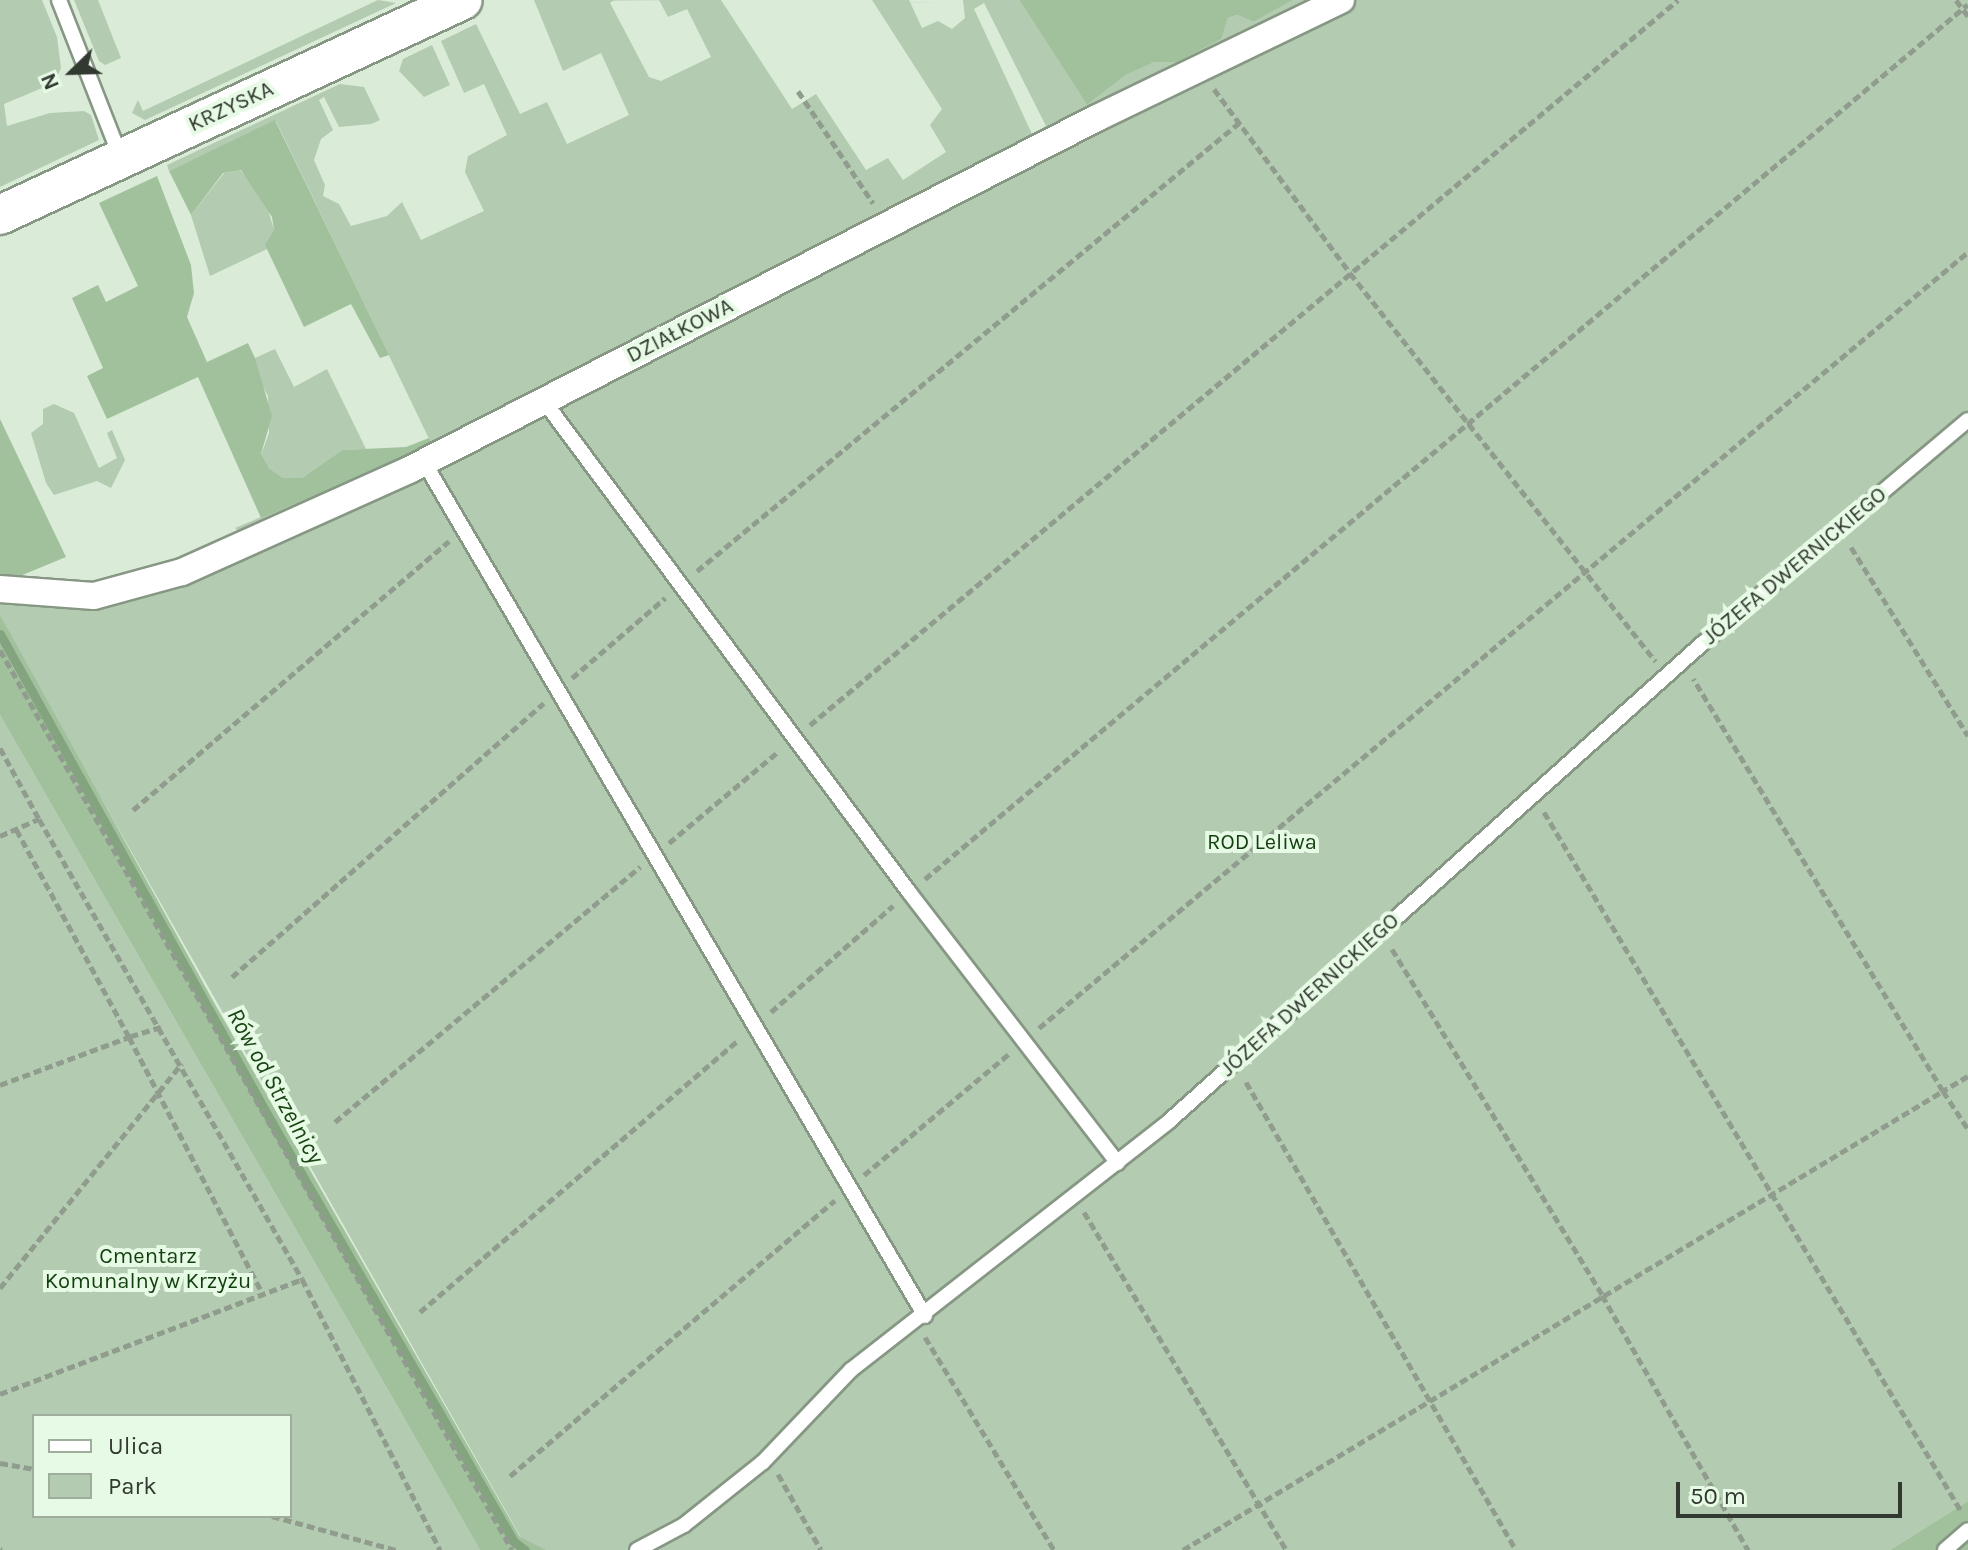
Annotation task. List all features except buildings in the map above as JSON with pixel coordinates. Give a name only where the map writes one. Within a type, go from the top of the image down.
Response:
[{"type":"street","name":"KRZYSKA","points":[[0,215],[463,0]]},
{"type":"street","name":"DZIAŁKOWA","points":[[0,589],[94,596],[182,572],[424,462],[887,224],[1341,0]]},
{"type":"lane","points":[[59,0],[122,158]]},
{"type":"lane","points":[[544,401],[1022,1043],[1118,1163]]},
{"type":"lane","name":"JÓZEFA DWERNICKIEGO","points":[[637,1550],[684,1525],[763,1462],[851,1370],[1073,1199],[1230,1069],[1682,662],[1968,420]]},
{"type":"lane","points":[[424,462],[848,1189],[919,1320]]},
{"type":"lane","points":[[1945,1550],[1968,1530]]},
{"type":"path","points":[[335,1122],[1678,0]]},
{"type":"path","points":[[1956,0],[1968,16]]},
{"type":"path","points":[[420,1312],[909,892],[1968,4]]},
{"type":"path","points":[[1199,68],[1350,273],[1667,676]]},
{"type":"path","points":[[798,91],[887,224]]},
{"type":"path","points":[[232,977],[679,585],[1239,123]]},
{"type":"path","points":[[510,1476],[848,1189],[1968,252]]},
{"type":"path","points":[[133,810],[463,529]]},
{"type":"path","points":[[1839,530],[1968,736]]},
{"type":"path","points":[[0,650],[512,1550]]},
{"type":"path","points":[[1682,662],[1968,1129]]},
{"type":"path","points":[[0,748],[182,1063],[302,1279],[440,1550]]},
{"type":"path","points":[[1534,794],[1968,1523]]},
{"type":"path","points":[[0,835],[39,819]]},
{"type":"path","points":[[16,829],[263,1294]]},
{"type":"path","points":[[1380,932],[1602,1295],[1748,1550]]},
{"type":"path","points":[[0,1085],[161,1027]]},
{"type":"path","points":[[0,1288],[182,1063]]},
{"type":"path","points":[[1230,1069],[1243,1077],[1516,1550]]},
{"type":"path","points":[[1183,1550],[1968,1076]]},
{"type":"path","points":[[1073,1199],[1286,1550]]},
{"type":"path","points":[[0,1394],[302,1279]]},
{"type":"path","points":[[919,1320],[1054,1550]]},
{"type":"path","points":[[763,1462],[773,1465],[821,1550]]},
{"type":"path","points":[[0,1463],[32,1469]]},
{"type":"path","points":[[279,1518],[396,1550]]},
{"type":"green space","points":[[0,0],[42,0],[57,37],[61,68],[54,83],[4,104],[7,126],[50,113],[84,111],[91,115],[99,140],[0,187]]},
{"type":"green space","points":[[74,0],[98,0],[121,58],[105,65],[99,61]]},
{"type":"green space","points":[[378,0],[396,3],[145,120],[132,113],[138,100],[143,111]]},
{"type":"green space","points":[[534,0],[614,0],[610,3],[649,77],[661,81],[711,57],[687,9],[668,17],[659,0],[721,0],[792,109],[816,94],[866,170],[888,158],[903,180],[946,152],[930,125],[942,109],[872,0],[909,0],[922,28],[938,21],[952,29],[965,18],[963,0],[1019,0],[1087,105],[1126,75],[1153,62],[1177,61],[1223,30],[1228,18],[1237,15],[1254,22],[1293,0],[1322,0],[913,201],[883,210],[432,451],[243,535],[235,528],[432,445],[276,121],[169,171],[167,165],[340,84],[364,87],[380,120],[371,124],[339,127],[324,97],[319,100],[333,130],[321,139],[314,160],[325,185],[323,196],[339,204],[351,226],[387,216],[402,202],[421,240],[484,211],[465,172],[468,156],[507,135],[484,84],[464,93],[441,41],[476,24],[520,114],[547,102],[567,144],[629,115],[601,53],[563,71]],"holes":[[[984,3],[1046,126],[1032,134],[974,9]]]},
{"type":"green space","points":[[1019,0],[1293,0],[1254,22],[1237,15],[1228,18],[1221,39],[1177,62],[1154,62],[1126,75],[1087,105]]},
{"type":"green space","name":"ROD Leliwa","points":[[1354,0],[1968,0],[1968,1501],[1890,1550],[528,1550],[30,673],[0,615],[0,603],[85,606],[405,481],[418,482],[441,469],[441,464],[540,414],[546,417],[562,409],[564,402],[1195,80],[1200,84],[1213,78],[1208,72]]},
{"type":"green space","points":[[432,45],[450,85],[424,97],[399,71],[403,59]]},
{"type":"green space","points":[[275,120],[389,355],[380,358],[351,304],[304,327],[265,245],[274,230],[272,217],[241,170],[223,173],[191,215],[169,171]]},
{"type":"green space","points":[[240,170],[265,199],[274,230],[267,249],[210,276],[191,215],[224,173]]},
{"type":"green space","points":[[157,176],[191,265],[194,293],[187,317],[207,362],[248,343],[255,358],[272,416],[261,454],[269,468],[283,478],[302,478],[342,450],[406,447],[429,438],[433,446],[261,518],[198,377],[107,419],[87,376],[103,368],[72,298],[98,285],[106,302],[138,286],[99,203]]},
{"type":"green space","points":[[275,349],[294,387],[327,369],[366,449],[342,450],[302,478],[283,478],[269,468],[261,455],[269,433],[268,396],[257,376],[255,358]]},
{"type":"green space","points":[[54,404],[74,413],[99,468],[117,458],[107,433],[112,430],[125,460],[111,488],[97,481],[54,495],[46,483],[31,433],[43,424],[43,409]]},
{"type":"green space","points":[[0,419],[66,557],[20,576],[0,574]]},
{"type":"green space","points":[[0,615],[216,1006],[520,1537],[546,1550],[480,1550],[0,715]]},
{"type":"green space","name":"Cmentarz Komunalny w Krzyżu","points":[[0,715],[480,1550],[0,1550]]},
{"type":"green space","points":[[1968,1501],[1968,1550],[1890,1550]]},
{"type":"waterway","name":"Rów od Strzelnicy","points":[[0,634],[271,1121],[513,1541],[525,1550]]}]
